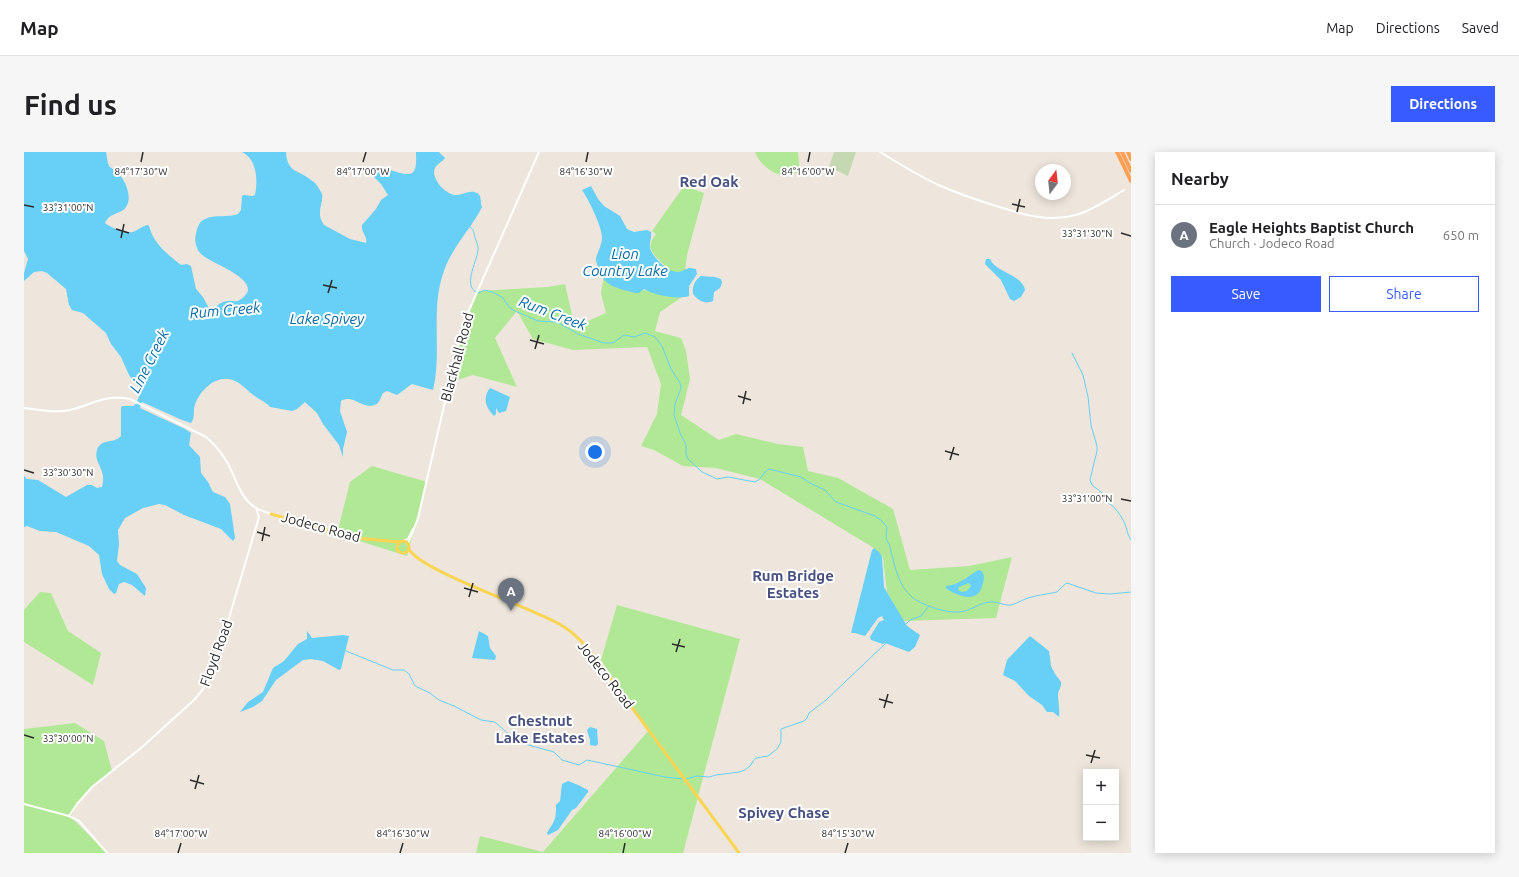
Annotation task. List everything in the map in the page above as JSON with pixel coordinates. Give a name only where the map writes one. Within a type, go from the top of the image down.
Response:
[{"type":"highway","points":[[1117,152],[1131,181]]},
{"type":"highway","points":[[1122,152],[1131,171]]},
{"type":"highway","points":[[1128,152],[1131,159]]},
{"type":"main road","name":"Jodeco Road","points":[[271,514],[355,538],[392,544],[397,548]]},
{"type":"main road","name":"Jodeco Road","points":[[372,540],[401,541]]},
{"type":"main road","points":[[401,541],[408,544],[409,549],[404,553],[400,552],[397,548],[397,545],[401,541]]},
{"type":"main road","name":"Jodeco Road","points":[[409,549],[413,555],[421,560]]},
{"type":"main road","name":"Jodeco Road","points":[[404,553],[471,585],[549,618],[574,634],[594,656],[739,853]]},
{"type":"street","name":"Blackhall Road","points":[[408,544],[416,525],[463,323],[539,152]]},
{"type":"street","points":[[880,152],[915,174],[940,186],[1016,213],[1034,217],[1049,218],[1076,215],[1100,204],[1124,190]]},
{"type":"street","points":[[24,408],[62,411],[108,397],[119,397],[142,404],[198,432],[212,442],[222,454],[242,494],[256,508],[271,514]]},
{"type":"street","name":"Floyd Road","points":[[69,816],[92,787],[145,744],[194,700],[203,689],[216,659],[243,572],[259,517],[256,508]]},
{"type":"street","name":"Blackhall Road","points":[[401,541],[408,539],[416,525]]},
{"type":"street","points":[[24,804],[69,816],[80,821],[107,853]]},
{"type":"green space","points":[[755,152],[798,152],[800,173],[784,175],[774,173],[758,159]]},
{"type":"green space","points":[[834,152],[856,152],[848,176],[829,167]]},
{"type":"green space","points":[[684,186],[704,193],[687,255],[685,273],[672,273],[655,256],[650,247],[656,234],[652,231]]},
{"type":"green space","points":[[604,275],[641,290],[662,291],[682,297],[660,312],[655,331],[681,338],[686,351],[690,379],[681,415],[719,440],[736,434],[778,444],[803,447],[808,471],[838,478],[893,509],[910,570],[969,566],[1012,557],[996,618],[903,621],[887,592],[883,557],[874,548],[760,479],[716,468],[683,466],[654,450],[641,446],[657,414],[661,384],[647,347],[573,350],[533,339],[517,311],[495,338],[517,387],[473,375],[451,382],[462,329],[478,291],[548,287],[565,284],[573,319],[588,321],[606,313],[601,293]]},
{"type":"green space","points":[[372,466],[427,482],[407,556],[337,534],[350,482]]},
{"type":"green space","points":[[40,592],[51,593],[68,631],[101,653],[93,685],[24,642],[24,610]]},
{"type":"green space","points":[[617,605],[740,639],[683,853],[476,853],[480,836],[543,852],[649,730],[601,660]]},
{"type":"green space","points":[[75,723],[104,741],[112,771],[84,796],[71,817],[107,853],[24,853],[24,729]]},
{"type":"water","name":"Lake Spivey","points":[[24,152],[106,152],[109,166],[118,173],[123,180],[129,198],[126,207],[122,211],[107,219],[105,223],[118,230],[126,232],[133,232],[148,225],[157,243],[166,252],[181,265],[187,264],[191,266],[196,289],[203,297],[210,310],[223,302],[238,301],[247,293],[248,287],[244,281],[230,271],[206,258],[199,252],[195,242],[198,228],[203,220],[213,217],[238,214],[241,210],[242,196],[255,195],[255,170],[251,160],[242,152],[286,152],[287,159],[291,167],[317,185],[321,192],[322,199],[320,215],[324,225],[350,239],[366,243],[362,225],[376,209],[381,200],[388,195],[381,184],[365,168],[382,168],[408,174],[412,173],[415,169],[416,152],[439,152],[445,158],[436,166],[434,172],[440,185],[448,192],[456,195],[466,192],[475,192],[479,194],[482,207],[455,249],[445,267],[442,277],[437,305],[437,362],[433,390],[412,384],[397,395],[387,391],[383,393],[378,403],[369,406],[350,399],[341,401],[340,411],[347,432],[343,449],[343,457],[339,445],[323,424],[317,413],[305,402],[297,409],[292,411],[270,407],[240,384],[229,379],[217,380],[202,392],[194,407],[191,423],[142,402],[140,408],[191,433],[189,445],[200,457],[201,473],[213,492],[225,497],[230,504],[235,538],[233,541],[221,529],[184,515],[165,505],[159,504],[143,508],[125,518],[118,530],[119,544],[117,561],[120,565],[137,574],[146,588],[145,596],[132,585],[124,582],[119,584],[116,593],[114,594],[109,589],[102,574],[99,555],[89,546],[56,532],[40,531],[27,526],[24,527],[24,476],[27,479],[38,480],[66,497],[87,485],[92,485],[97,488],[102,487],[103,477],[97,459],[97,450],[101,444],[115,440],[121,436],[121,408],[122,406],[133,406],[136,404],[140,394],[139,388],[129,375],[121,357],[111,344],[106,333],[83,313],[72,310],[69,305],[66,289],[47,273],[42,271],[34,272],[24,281],[24,273],[28,259],[24,251]]},
{"type":"water","name":"Lion Country Lake","points":[[591,186],[598,199],[604,206],[620,216],[627,229],[634,232],[647,230],[651,232],[650,248],[657,260],[674,272],[688,268],[696,269],[697,274],[689,286],[689,296],[666,296],[644,289],[639,293],[635,293],[617,288],[607,283],[600,274],[596,259],[602,237],[600,227],[588,199],[582,190]]},
{"type":"water","points":[[986,259],[990,259],[998,268],[1019,280],[1025,290],[1021,297],[1014,301],[1010,299],[1001,280],[985,264]]},
{"type":"water","points":[[701,276],[721,279],[722,283],[720,288],[714,292],[713,301],[702,301],[693,294],[694,284]]},
{"type":"water","points":[[490,388],[510,397],[506,411],[499,413],[496,408],[496,414],[494,416],[486,403],[486,396]]},
{"type":"water","points":[[874,548],[882,557],[884,587],[907,626],[920,635],[915,647],[909,652],[885,643],[883,644],[871,640],[870,637],[879,622],[884,620],[882,616],[878,618],[865,636],[851,633],[872,550]]},
{"type":"water","points":[[978,570],[982,571],[984,577],[980,592],[976,595],[971,597],[961,596],[946,588],[946,586],[959,582]],"holes":[[[969,583],[971,586],[967,591],[962,592],[958,590],[959,587]]]},
{"type":"water","points":[[307,631],[312,638],[343,635],[349,636],[341,669],[339,670],[323,661],[311,659],[303,660],[276,680],[262,701],[253,707],[240,712],[248,702],[263,692],[273,668],[284,661],[298,644],[307,639]]},
{"type":"water","points":[[479,631],[488,636],[490,648],[496,656],[495,660],[472,658]]},
{"type":"water","points":[[1030,636],[1049,651],[1051,666],[1061,682],[1058,695],[1059,717],[1053,712],[1047,712],[1042,705],[1029,696],[1015,681],[1003,675],[1007,660]]},
{"type":"water","points":[[590,727],[597,729],[598,744],[596,746],[590,745],[587,730]]},
{"type":"water","points":[[568,781],[588,790],[588,792],[576,808],[572,810],[558,830],[548,835],[547,833],[555,817],[556,805],[560,801],[562,784]]},
{"type":"waterway","name":"Rum Creek","points":[[470,227],[474,231],[478,245],[477,255],[471,274],[471,286],[474,290],[479,293],[484,290],[492,292],[502,297],[510,308],[515,311],[538,321],[557,322],[578,334],[604,343],[613,343],[624,335],[634,337],[645,333],[655,337],[662,346],[671,369],[680,383],[681,388],[675,404],[674,415],[686,445],[686,454],[688,459],[702,472],[717,479],[728,477],[755,482],[760,479],[769,469],[801,477],[825,490],[836,502],[875,516],[887,527],[886,539],[890,546],[900,581],[907,592],[916,600],[927,606],[941,610],[962,612],[990,602],[1008,605],[1031,597],[1057,592],[1067,583],[1096,593],[1110,594],[1131,592]]},
{"type":"waterway","points":[[1072,353],[1083,375],[1088,397],[1091,425],[1097,446],[1090,480],[1092,485],[1106,497]]},
{"type":"waterway","points":[[1108,503],[1122,518],[1131,540]]},
{"type":"waterway","points":[[906,624],[910,620],[921,616],[929,606]]},
{"type":"waterway","points":[[686,779],[697,776],[709,777],[739,772],[745,770],[756,758],[768,756],[777,749],[781,742],[781,729],[804,721],[809,713],[826,700],[886,643]]},
{"type":"waterway","points":[[346,651],[393,670],[404,670],[409,674],[415,686],[430,693],[439,700],[481,720],[495,722],[513,738],[518,739],[525,744],[554,752],[562,760],[579,765],[587,760],[665,777],[683,779]]},
{"type":"place","name":"Eagle Heights Baptist Church","points":[[511,611]]},
{"type":"district","name":"Red Oak","points":[[709,181]]},
{"type":"district","name":"Rum Bridge Estates","points":[[793,584]]},
{"type":"district","name":"Chestnut Lake Estates","points":[[540,728]]},
{"type":"district","name":"Spivey Chase","points":[[784,812]]},
{"type":"water label","name":"Line Creek","points":[[149,361]]}]
